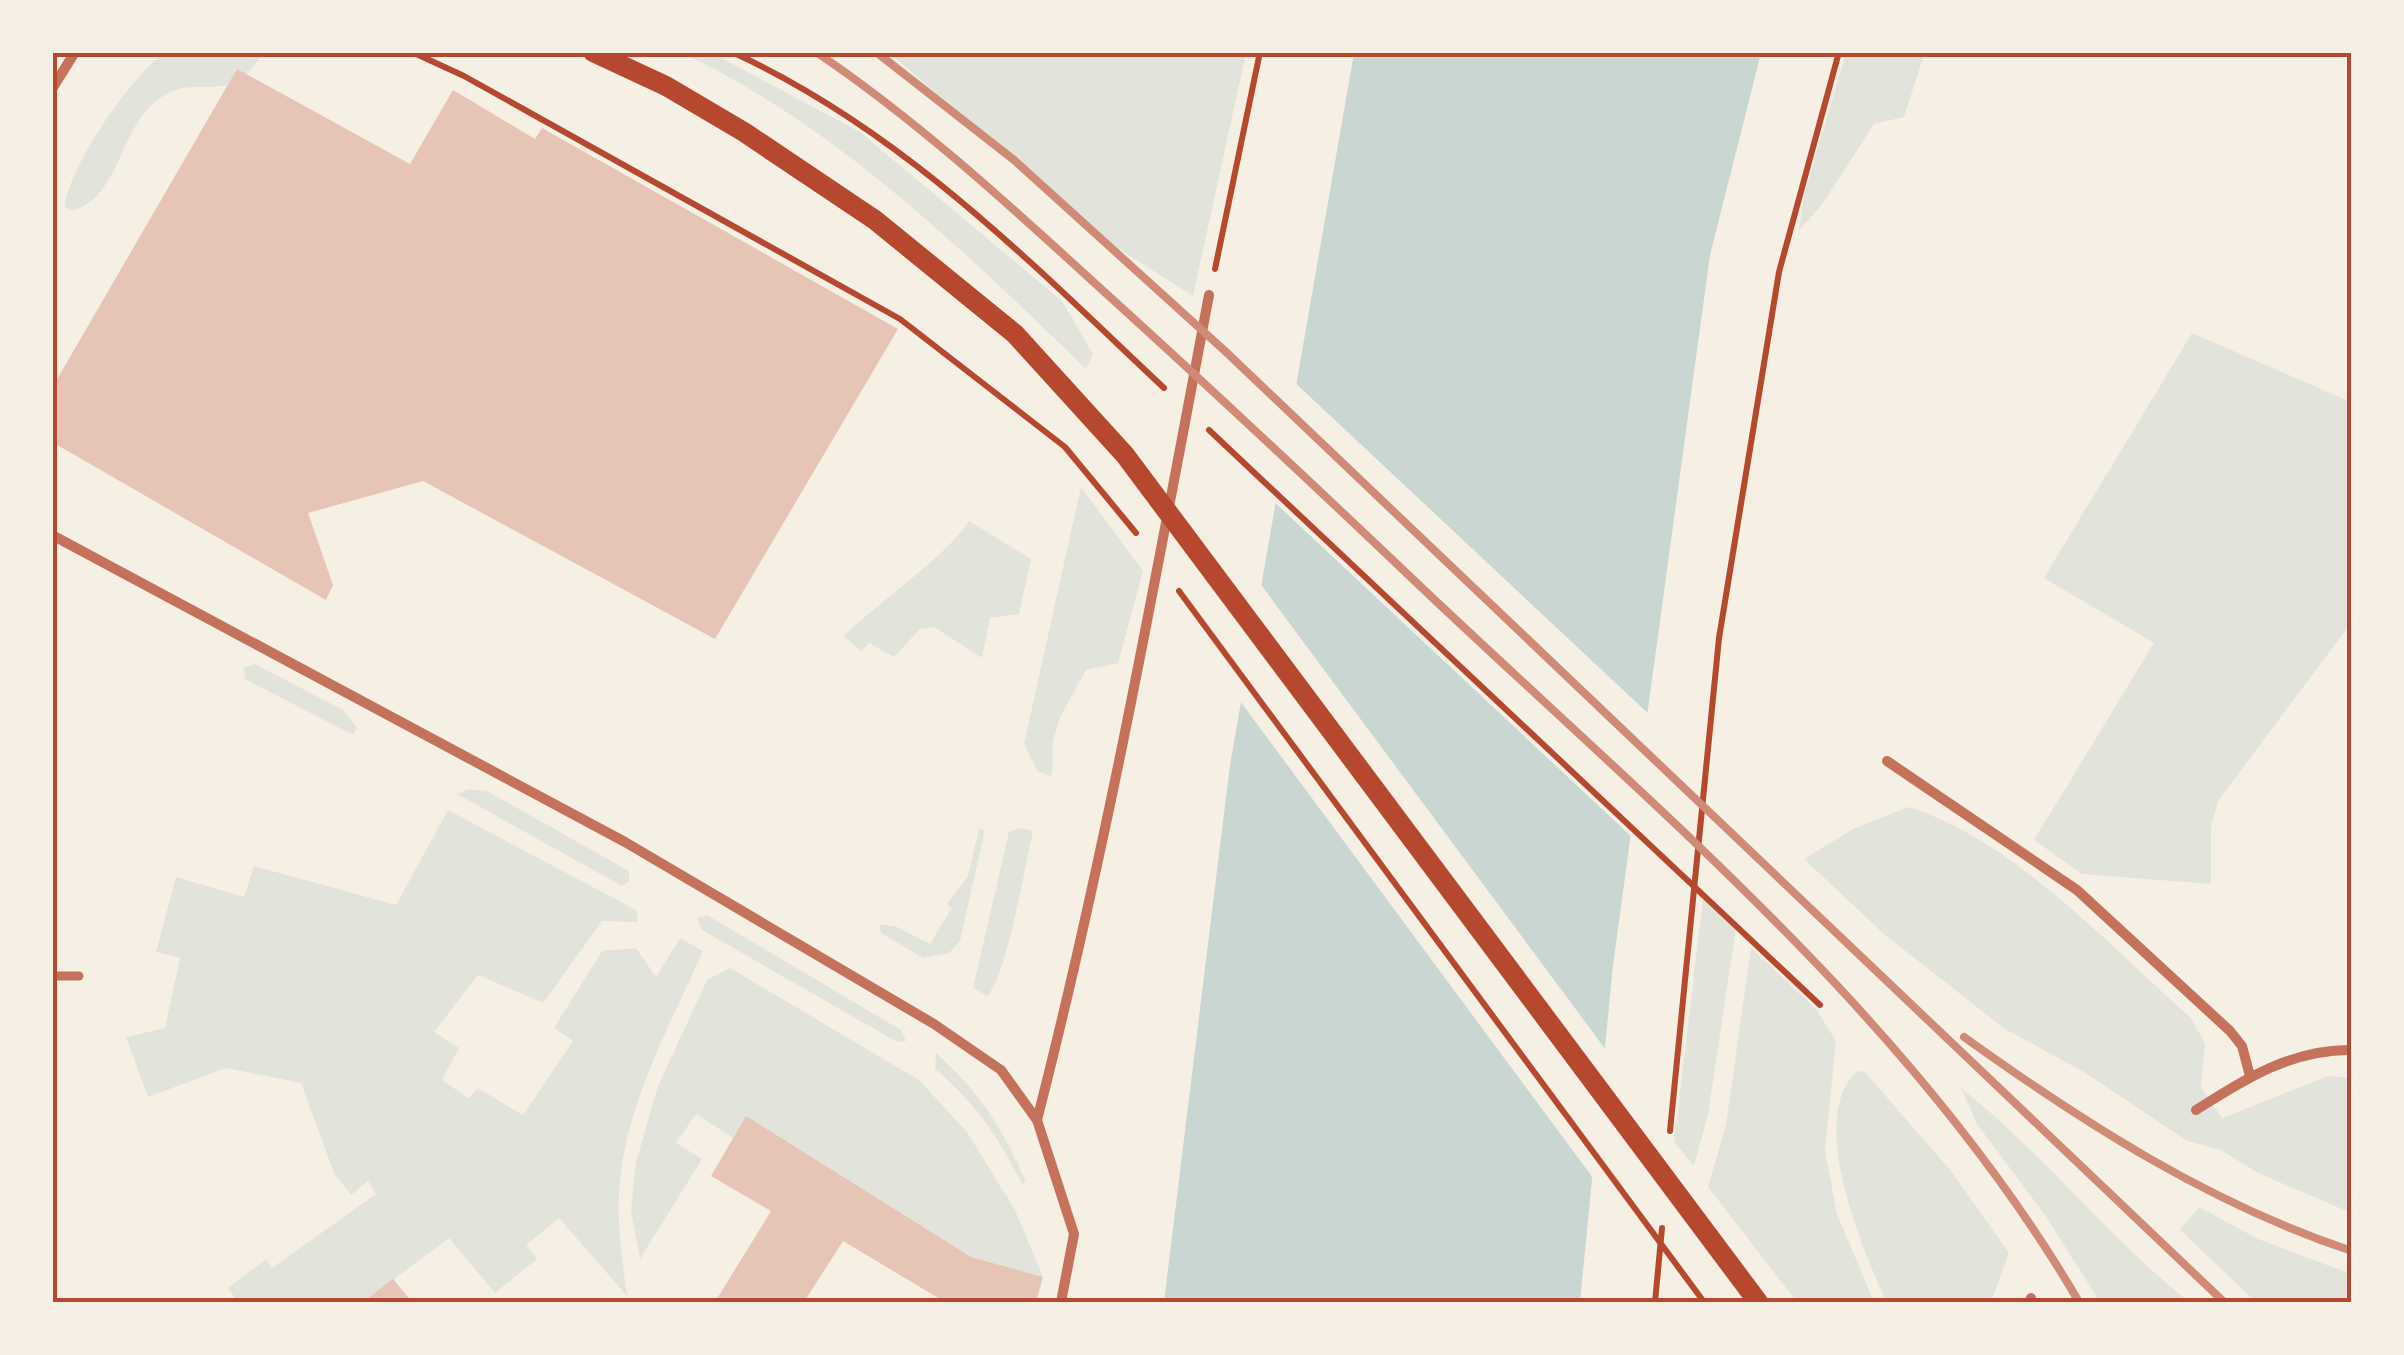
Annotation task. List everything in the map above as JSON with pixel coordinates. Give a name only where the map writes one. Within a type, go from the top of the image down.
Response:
[{"type":"main road","points":[[593,52],[666,86],[744,132],[875,220],[1015,334],[1125,456],[1758,1302]]},
{"type":"street","points":[[52,89],[75,52]]},
{"type":"street","points":[[1037,1120],[1083,940],[1126,737],[1209,294]]},
{"type":"street","points":[[52,535],[409,722],[777,930],[934,1024],[1001,1070],[1037,1120],[1074,1234],[1061,1302]]},
{"type":"street","points":[[1887,760],[2077,890],[2230,1030],[2242,1046],[2250,1076]]},
{"type":"street","points":[[52,976],[78,976]]},
{"type":"street","points":[[2196,1110],[2250,1076],[2312,1052],[2352,1050]]},
{"type":"path","points":[[412,52],[482,86],[900,319],[1066,446],[1095,477],[1142,541]]},
{"type":"path","points":[[732,52],[828,100],[871,129],[1017,250],[1168,392]]},
{"type":"path","points":[[1209,294],[1260,52]]},
{"type":"path","points":[[1669,1145],[1719,638],[1779,272],[1839,52]]},
{"type":"path","points":[[1197,419],[1820,1006]]},
{"type":"path","points":[[1177,588],[1704,1302]]},
{"type":"path","points":[[1655,1302],[1663,1217]]},
{"type":"shaded area","points":[[165,52],[262,53],[249,72],[236,82],[179,89],[164,95],[138,122],[98,194],[72,211],[65,207],[89,146],[119,101]]},
{"type":"shaded area","points":[[683,53],[712,53],[860,132],[1062,301],[1093,354],[1086,369],[946,237],[847,155],[795,118]]},
{"type":"shaded area","points":[[890,53],[1246,53],[1193,296],[1097,235]]},
{"type":"shaded area","points":[[1354,53],[1761,53],[1710,255],[1613,965],[1580,1302],[1164,1302],[1230,765]]},
{"type":"shaded area","points":[[1846,53],[1916,53],[1923,58],[1904,117],[1874,124],[1821,206],[1799,230],[1804,196]]},
{"type":"shaded area","points":[[2192,333],[2351,402],[2351,623],[2218,801],[2211,827],[2211,884],[2082,874],[2034,840],[2154,643],[2044,578]]},
{"type":"shaded area","points":[[1081,487],[1143,571],[1118,663],[1086,670],[1060,717],[1053,741],[1052,776],[1038,772],[1024,744]]},
{"type":"shaded area","points":[[969,521],[1031,559],[1019,614],[990,618],[982,658],[934,627],[920,629],[894,657],[869,643],[861,651],[844,636],[945,549]]},
{"type":"shaded area","points":[[255,664],[343,710],[357,728],[353,735],[245,679],[244,668]]},
{"type":"shaded area","points":[[468,789],[487,791],[629,871],[629,881],[622,886],[457,794]]},
{"type":"shaded area","points":[[1908,807],[1947,822],[2022,869],[2191,1018],[2205,1044],[2201,1087],[2222,1118],[2328,1076],[2351,1078],[2351,1213],[2258,1173],[2221,1150],[2187,1141],[2084,1072],[2005,1029],[1885,935],[1804,859],[1855,828]]},
{"type":"shaded area","points":[[448,810],[636,910],[638,922],[602,921],[543,1003],[478,975],[434,1032],[459,1048],[442,1080],[468,1098],[478,1088],[523,1115],[573,1041],[554,1028],[602,951],[636,948],[656,977],[680,938],[703,951],[652,1063],[625,1151],[619,1210],[627,1296],[559,1218],[526,1245],[537,1259],[495,1293],[449,1238],[363,1302],[238,1302],[228,1288],[266,1259],[272,1268],[376,1194],[368,1181],[351,1195],[334,1173],[301,1083],[226,1068],[148,1097],[126,1037],[165,1028],[180,958],[156,952],[176,877],[244,897],[254,866],[396,905]]},
{"type":"shaded area","points":[[1021,828],[1033,831],[1008,944],[987,996],[973,988],[1009,832]]},
{"type":"shaded area","points":[[979,829],[985,830],[960,941],[949,953],[923,958],[881,933],[879,924],[897,927],[930,944],[952,908],[947,904],[968,876]]},
{"type":"shaded area","points":[[1703,899],[1736,928],[1708,1114],[1694,1166],[1674,1142]]},
{"type":"shaded area","points":[[707,915],[901,1030],[906,1041],[897,1042],[702,930],[697,918]]},
{"type":"shaded area","points":[[1751,948],[1816,1009],[1836,1041],[1825,1151],[1837,1214],[1874,1302],[1797,1302],[1708,1187],[1726,1125]]},
{"type":"shaded area","points":[[730,968],[919,1080],[967,1132],[1015,1210],[1043,1277],[971,1257],[733,1138],[696,1114],[676,1143],[702,1159],[640,1259],[631,1211],[636,1162],[658,1086],[707,980]]},
{"type":"shaded area","points":[[936,1053],[989,1112],[1026,1182],[1022,1184],[974,1108],[935,1069]]},
{"type":"shaded area","points":[[1864,1071],[1951,1171],[2009,1253],[1991,1302],[1886,1302],[1854,1219],[1838,1153],[1836,1121],[1842,1094],[1856,1072]]},
{"type":"shaded area","points":[[1961,1088],[2189,1302],[2100,1302],[2045,1215],[1977,1124]]},
{"type":"shaded area","points":[[2199,1207],[2258,1239],[2351,1274],[2351,1302],[2256,1302],[2180,1230]]},
{"type":"pier","points":[[1290,378],[1652,717],[1635,840],[1270,498]]},
{"type":"pier","points":[[1256,578],[1609,1054],[1596,1182],[1237,697]]},
{"type":"building","points":[[237,69],[410,164],[453,90],[535,139],[542,128],[898,329],[715,639],[423,481],[308,513],[333,585],[326,600],[52,442],[52,388]]},
{"type":"building","points":[[746,1116],[971,1257],[1043,1277],[1036,1302],[945,1302],[843,1241],[804,1302],[715,1302],[771,1211],[711,1176]]},
{"type":"building","points":[[393,1279],[412,1302],[363,1302]]},
{"type":"railway","points":[[816,52],[926,135],[1065,256],[1599,752],[1776,922],[1940,1103],[2013,1200],[2079,1302]]},
{"type":"railway","points":[[876,52],[1014,160],[1225,351],[2224,1302]]},
{"type":"railway","points":[[1964,1037],[2150,1159],[2248,1210],[2352,1251]]}]
